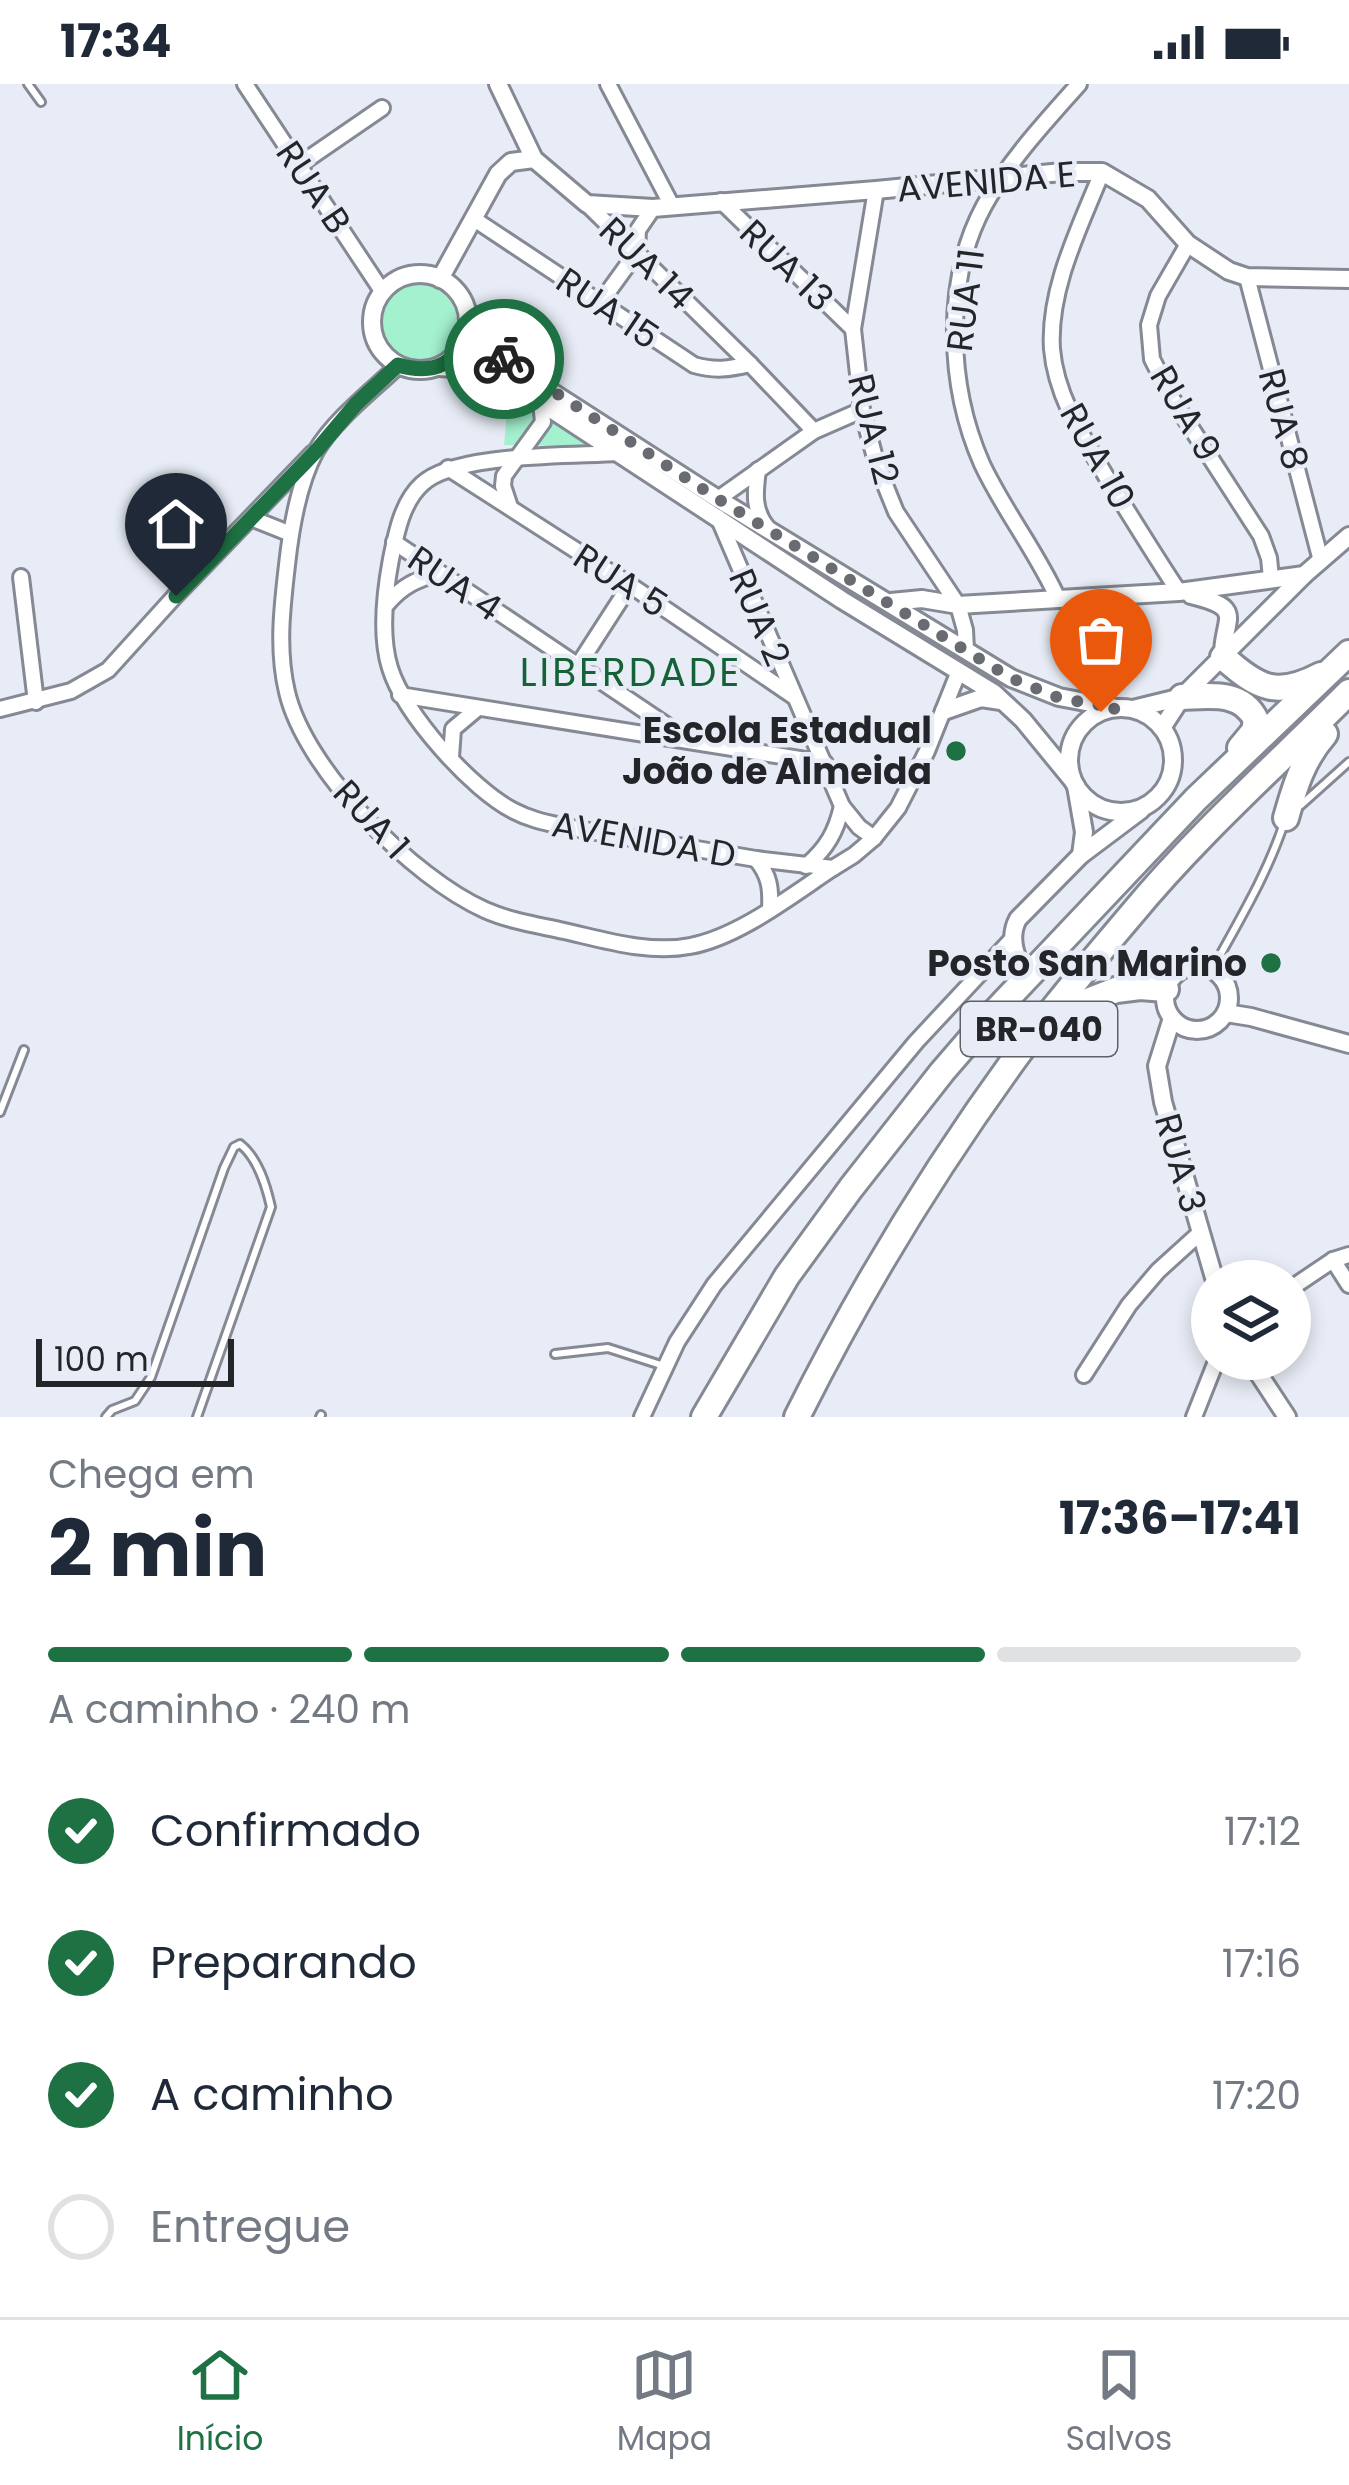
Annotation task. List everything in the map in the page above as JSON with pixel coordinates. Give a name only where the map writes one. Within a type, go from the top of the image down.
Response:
[{"type":"highway","points":[[1223,657],[1247,679],[1271,688],[1295,687],[1342,661]]},
{"type":"highway","name":"BR-040","points":[[704,1417],[816,1234],[942,1072],[1196,799],[1342,661]]},
{"type":"highway","name":"BR-040","points":[[797,1417],[924,1190],[1018,1054],[1146,898],[1349,692]]},
{"type":"highway","points":[[1181,697],[1234,699],[1246,705],[1256,720],[1246,741],[1196,799]]},
{"type":"highway","points":[[1286,818],[1310,751],[1349,709]]},
{"type":"highway","points":[[1018,1054],[1037,1006],[1027,979]]},
{"type":"highway","points":[[1049,1016],[1116,990],[1166,989]]},
{"type":"street","name":"RUA B","points":[[244,84],[382,291]]},
{"type":"street","name":"RUA 14","points":[[497,84],[534,159],[637,252],[814,431]]},
{"type":"street","points":[[600,303],[637,252],[638,230],[662,207],[608,84]]},
{"type":"street","name":"RUA 11","points":[[1058,599],[981,460],[957,378],[955,322],[961,274],[981,211],[1001,178],[1079,84]]},
{"type":"street","points":[[299,165],[382,108]]},
{"type":"street","points":[[440,279],[498,174],[511,162],[534,159]]},
{"type":"street","name":"AVENIDA E","points":[[587,204],[662,207],[1102,172],[1148,199],[1208,260],[1246,277],[1349,278]]},
{"type":"street","name":"RUA 10","points":[[1102,172],[1067,260],[1052,348],[1061,390],[1077,428],[1179,592]]},
{"type":"street","name":"RUA 12","points":[[876,190],[853,329],[862,410],[896,512],[958,605],[965,649]]},
{"type":"street","name":"RUA 13","points":[[721,201],[853,329]]},
{"type":"street","name":"RUA 15","points":[[474,219],[694,365],[725,370],[750,364]]},
{"type":"street","name":"RUA 9","points":[[1188,244],[1158,296],[1149,325],[1152,359],[1172,400],[1261,536],[1270,578]]},
{"type":"street","points":[[438,367],[460,350],[468,324],[466,309],[460,296],[440,279],[408,275],[382,291],[371,319],[379,348],[398,365],[414,370],[473,370],[525,392],[618,453],[771,531],[1011,678],[1059,698],[1149,716],[1171,744],[1170,779],[1161,794],[1081,855],[1018,920],[1012,938],[928,1027],[714,1285],[664,1366],[642,1417]]},
{"type":"street","name":"RUA 8","points":[[1246,277],[1321,561]]},
{"type":"street","points":[[468,324],[533,380],[880,623],[1004,701],[1096,806],[1113,812],[1147,806]]},
{"type":"street","name":"RUA 1","points":[[398,365],[317,450],[291,534],[280,651],[288,696],[304,736],[351,801],[419,869],[483,909],[512,920],[626,944],[668,949],[693,946],[770,910],[833,868]]},
{"type":"street","points":[[510,507],[504,476],[543,422],[541,402]]},
{"type":"street","points":[[718,508],[758,470],[814,431],[862,410]]},
{"type":"street","points":[[0,709],[71,691],[109,670],[317,450]]},
{"type":"street","points":[[448,468],[618,453]]},
{"type":"street","name":"RUA 5","points":[[448,468],[793,696]]},
{"type":"street","name":"AVENIDA D","points":[[448,468],[422,484],[405,508],[388,573],[387,604],[388,663],[400,695],[451,757],[511,809],[537,820],[833,868]]},
{"type":"street","points":[[758,470],[755,504],[771,531]]},
{"type":"street","name":"RUA 2","points":[[718,508],[842,806],[874,838]]},
{"type":"street","points":[[251,518],[291,534]]},
{"type":"street","points":[[1162,728],[1181,697],[1349,536]]},
{"type":"street","name":"RUA 4","points":[[394,542],[694,744]]},
{"type":"street","points":[[387,604],[400,589],[438,573]]},
{"type":"street","points":[[890,602],[922,599],[958,605],[1179,592],[1304,575]]},
{"type":"street","points":[[21,577],[36,702]]},
{"type":"street","points":[[578,664],[630,585]]},
{"type":"street","points":[[1179,592],[1222,606],[1229,618],[1223,657]]},
{"type":"street","points":[[880,623],[890,602]]},
{"type":"street","points":[[833,868],[874,838],[898,808],[959,671]]},
{"type":"street","points":[[400,695],[825,764]]},
{"type":"street","points":[[1081,855],[1084,832],[1069,764],[1076,733],[1101,712],[1181,697]]},
{"type":"street","points":[[944,711],[981,698],[1004,701]]},
{"type":"street","points":[[451,757],[454,729],[478,708]]},
{"type":"street","points":[[805,866],[824,850],[837,829],[842,806]]},
{"type":"street","points":[[756,859],[771,887],[770,910]]},
{"type":"street","points":[[1012,938],[1027,979]]},
{"type":"street","points":[[1190,967],[1211,970],[1226,984],[1227,1008],[1210,1028],[1190,1030],[1176,1021],[1166,1004],[1166,989],[1190,967]]},
{"type":"street","points":[[1227,1008],[1349,1044]]},
{"type":"street","name":"RUA 3","points":[[1176,1021],[1162,1044],[1157,1066],[1209,1260]]},
{"type":"street","points":[[1084,1375],[1129,1305],[1202,1232]]},
{"type":"street","points":[[1311,1275],[1349,1255]]},
{"type":"street","points":[[1333,1260],[1349,1285]]},
{"type":"street","points":[[1194,1417],[1209,1380]]},
{"type":"street","points":[[1263,1380],[1287,1417]]},
{"type":"lane","points":[[28,84],[41,102]]},
{"type":"lane","points":[[1211,970],[1255,892],[1286,818],[1349,762]]},
{"type":"lane","points":[[0,1112],[24,1050]]},
{"type":"lane","points":[[106,1417],[135,1400],[151,1377],[224,1168],[240,1144],[254,1158],[271,1208],[196,1417]]},
{"type":"lane","points":[[555,1354],[608,1348],[664,1366]]},
{"type":"green space","points":[[418,283],[445,295],[457,322],[445,349],[418,361],[391,349],[379,322],[391,295]]},
{"type":"green space","points":[[508,399],[584,439],[584,446],[504,445]]},
{"type":"way so far","points":[[504,359],[718,499],[1011,678],[1059,698],[1117,708],[1101,712]]},
{"type":"place","name":"Escola Estadual João de Almeida","points":[[956,751]]},
{"type":"place","name":"Posto San Marino","points":[[1271,963]]},
{"type":"district","name":"LIBERDADE","points":[[631,672]]},
{"type":"route","points":[[176,596],[398,365],[427,370],[450,360],[466,338],[468,324],[504,359]]}]
